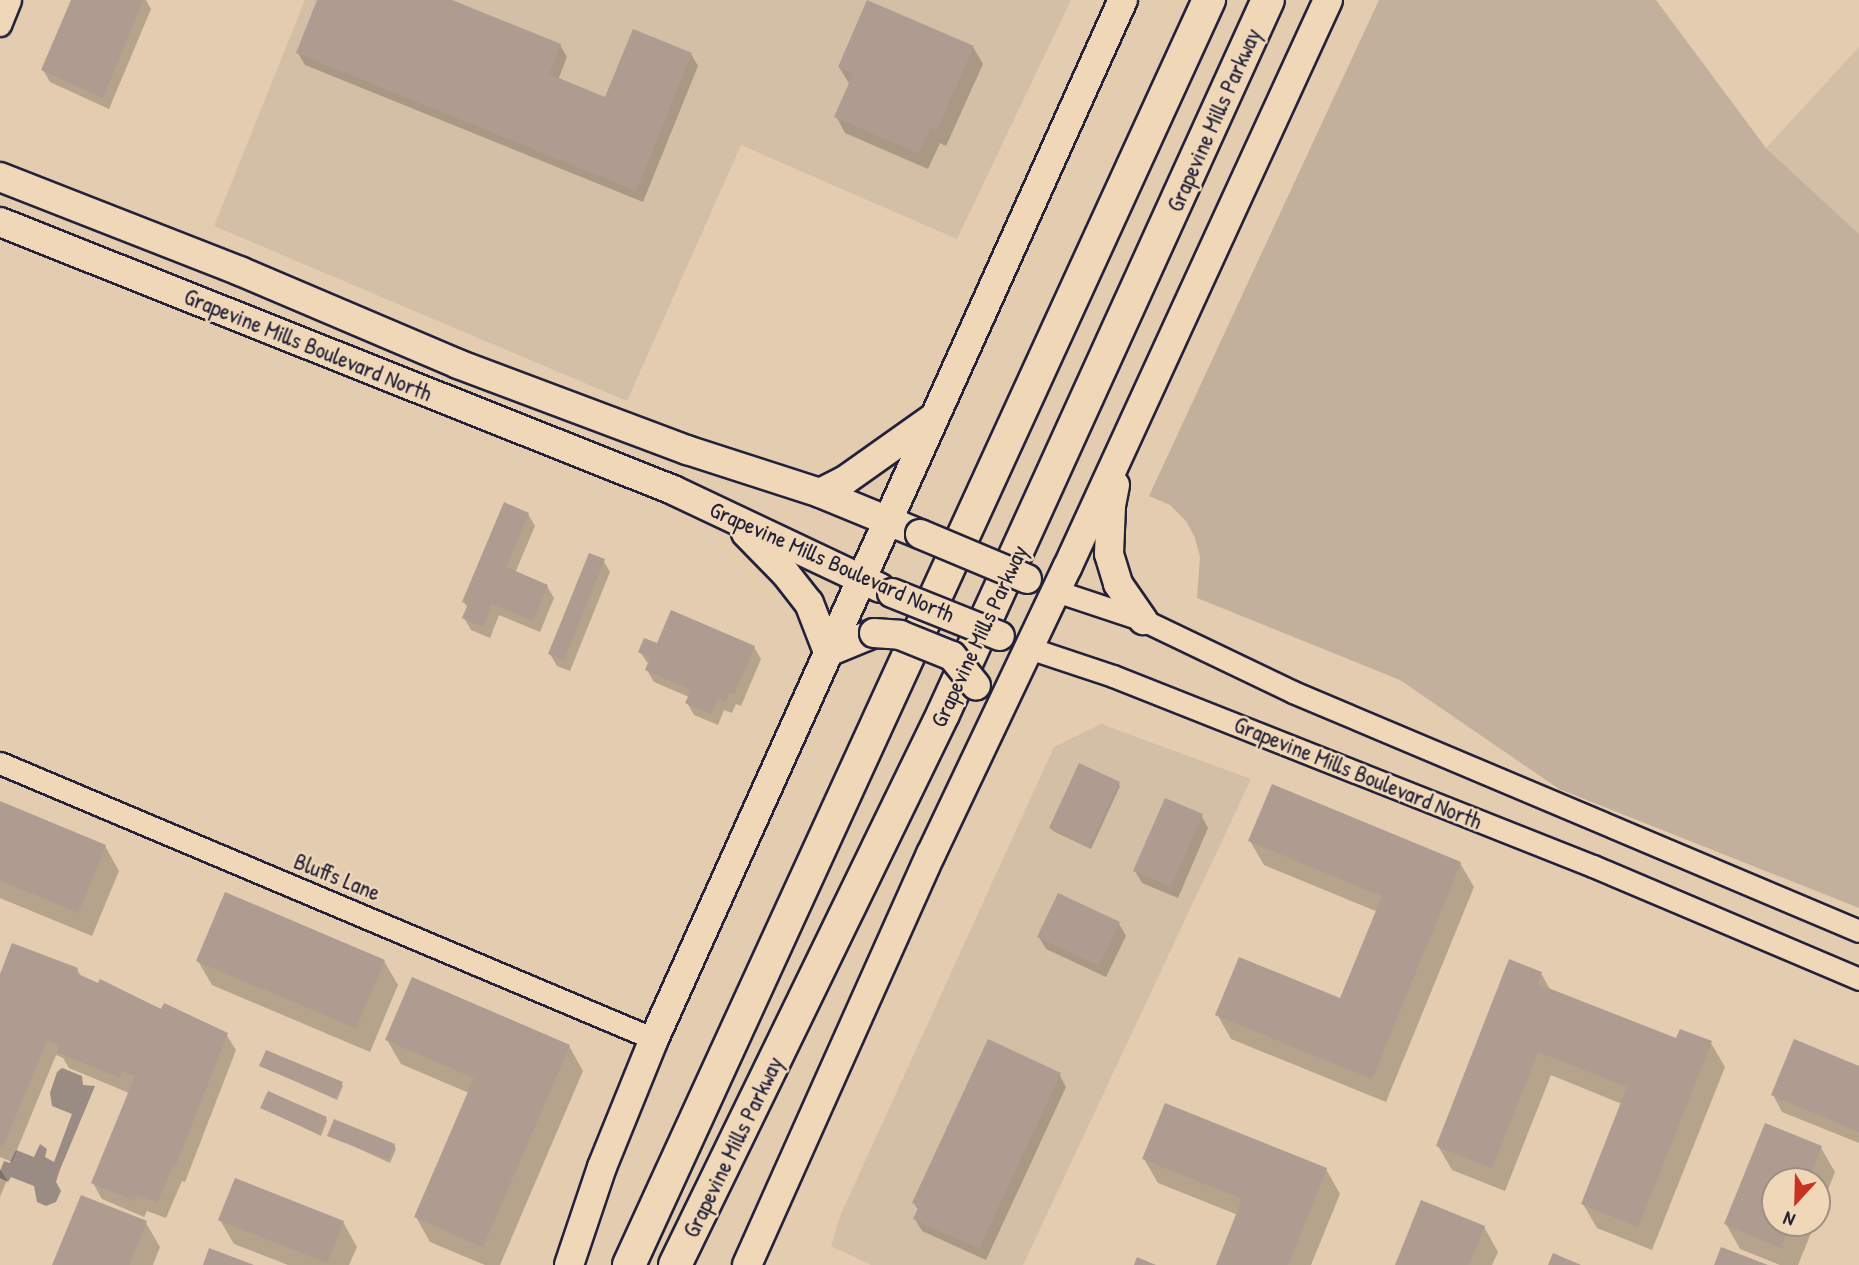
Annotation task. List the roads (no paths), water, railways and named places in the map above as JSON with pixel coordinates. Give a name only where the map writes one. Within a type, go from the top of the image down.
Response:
[{"type":"highway","name":"Grapevine Mills Parkway","points":[[629,1265],[1209,0]]},
{"type":"highway","name":"Grapevine Mills Parkway","points":[[675,1265],[943,715],[1268,0]]},
{"type":"main road","points":[[569,1265],[602,1167],[654,1038],[828,652],[863,581],[1123,0]]},
{"type":"main road","points":[[747,1265],[985,738],[1030,648],[1328,0]]},
{"type":"main road","name":"Grapevine Mills Boulevard North","points":[[0,177],[240,271],[458,364],[687,450],[820,493],[1056,591]]},
{"type":"main road","name":"Grapevine Mills Boulevard North","points":[[0,222],[673,490],[863,581],[1030,648]]},
{"type":"main road","points":[[444,400],[458,364]]},
{"type":"main road","points":[[820,493],[844,481],[935,416]]},
{"type":"main road","points":[[1126,441],[1111,506],[1109,554],[1118,584],[1143,620]]},
{"type":"main road","points":[[732,518],[786,574],[809,603],[828,652]]},
{"type":"main road","points":[[828,652],[874,633],[900,635],[951,656],[976,687],[985,738]]},
{"type":"street","points":[[0,25],[10,0]]},
{"type":"street","name":"Grapevine Mills Boulevard North","points":[[1056,591],[1143,620],[1293,692],[1859,930]]},
{"type":"street","name":"Grapevine Mills Boulevard North","points":[[1030,648],[1113,676],[1593,866],[1859,979]]},
{"type":"street","name":"Bluffs Lane","points":[[0,763],[654,1038]]}]
